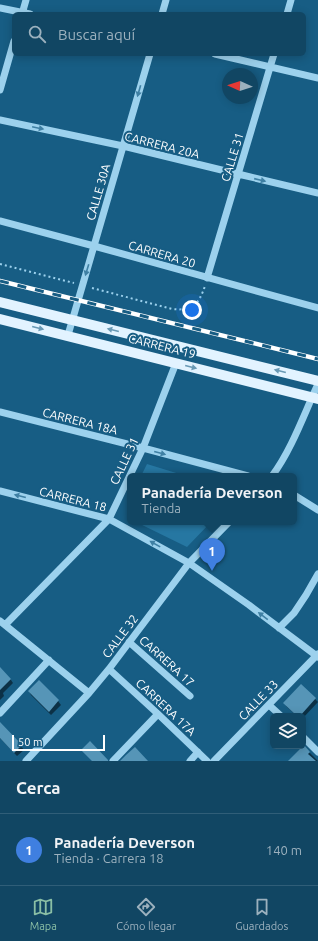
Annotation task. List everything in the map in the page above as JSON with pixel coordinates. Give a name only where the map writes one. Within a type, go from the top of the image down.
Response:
[{"type":"main road","name":"CARRERA 19","points":[[0,302],[318,381]]},
{"type":"main road","name":"CARRERA 19","points":[[0,318],[315,398]]},
{"type":"street","points":[[22,12],[26,0]]},
{"type":"street","points":[[163,12],[166,0]]},
{"type":"street","points":[[287,12],[291,0]]},
{"type":"street","points":[[0,8],[18,12]]},
{"type":"street","points":[[0,90],[12,48]]},
{"type":"street","name":"CALLE 30A","points":[[68,336],[149,56]]},
{"type":"street","points":[[224,56],[318,78]]},
{"type":"street","name":"CALLE 31","points":[[207,278],[274,56]]},
{"type":"street","name":"CARRERA 20A","points":[[0,120],[123,146],[318,193]]},
{"type":"street","name":"CARRERA 20","points":[[0,221],[318,308]]},
{"type":"street","name":"CALLE 31","points":[[131,473],[143,448],[176,363]]},
{"type":"street","points":[[274,473],[288,451],[315,398],[318,384]]},
{"type":"street","name":"CARRERA 18A","points":[[0,412],[237,473]]},
{"type":"street","name":"CALLE 31","points":[[2,623],[109,519],[127,481]]},
{"type":"street","name":"CARRERA 18","points":[[0,491],[109,519],[189,563],[318,656]]},
{"type":"street","points":[[297,497],[318,510]]},
{"type":"street","name":"CALLE 32","points":[[26,761],[89,693],[189,563],[226,525]]},
{"type":"street","points":[[279,628],[294,613],[318,574]]},
{"type":"street","points":[[2,623],[89,693]]},
{"type":"street","name":"CARRERA 17","points":[[129,642],[190,696]]},
{"type":"street","name":"CALLE 33","points":[[214,761],[318,656]]},
{"type":"street","points":[[0,713],[49,660]]},
{"type":"street","name":"CARRERA 17A","points":[[108,669],[207,761]]},
{"type":"street","points":[[269,704],[278,713]]},
{"type":"street","points":[[113,761],[158,714]]},
{"type":"street","points":[[306,740],[318,752]]},
{"type":"street","points":[[190,761],[198,752]]},
{"type":"path","points":[[0,264],[180,310],[190,309],[199,300],[207,278]]},
{"type":"shaded area","points":[[147,464],[176,473],[142,473]]},
{"type":"shaded area","points":[[142,525],[208,525],[187,547]]},
{"type":"building","points":[[0,667],[11,679],[0,690]]},
{"type":"building","points":[[39,680],[59,700],[49,712],[28,691]]},
{"type":"building","points":[[301,684],[316,698],[303,713],[294,713],[283,703]]},
{"type":"building","points":[[0,722],[22,745],[14,753],[0,738]]},
{"type":"building","points":[[90,741],[108,761],[92,761],[81,750]]},
{"type":"building","points":[[135,747],[148,761],[120,761],[126,755]]},
{"type":"building","points":[[306,747],[310,752],[308,754],[316,761],[288,761],[300,749],[306,749]]},
{"type":"railway","points":[[0,281],[318,359]]},
{"type":"place","name":"Panadería Deverson","points":[[212,571]]}]
